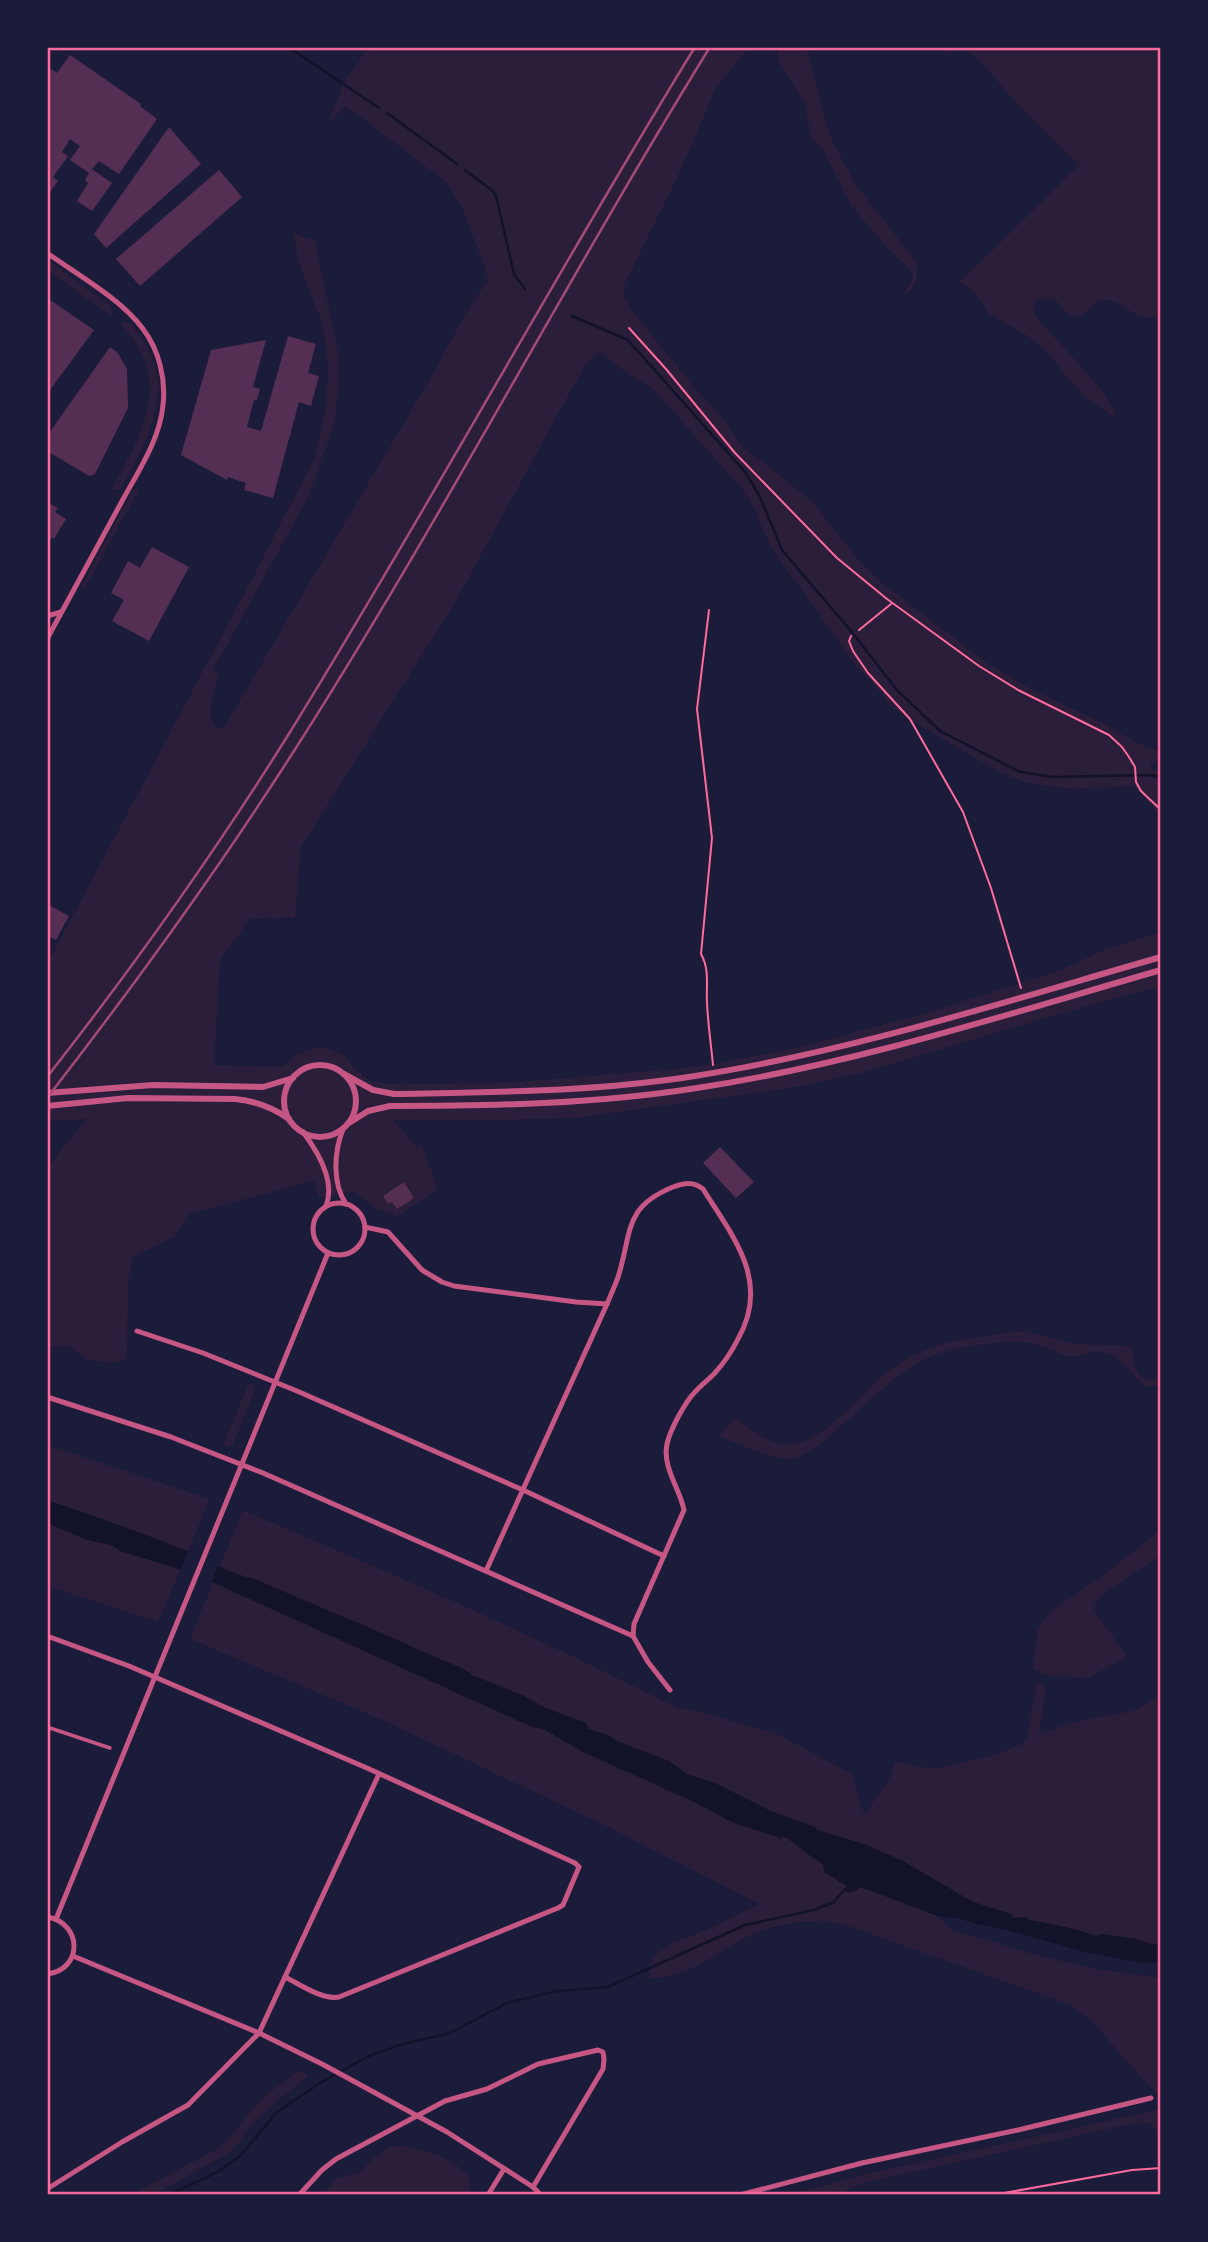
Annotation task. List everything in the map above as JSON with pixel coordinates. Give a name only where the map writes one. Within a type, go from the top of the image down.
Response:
[{"type":"street","points":[[47,253],[120,305],[141,326],[154,349],[163,384],[163,406],[153,441],[47,639]]},
{"type":"street","points":[[47,617],[61,612]]},
{"type":"street","points":[[47,1093],[153,1085],[263,1087],[293,1078],[312,1066],[323,1065],[334,1068],[373,1090],[394,1094],[597,1087],[713,1073],[846,1045],[1161,957]]},
{"type":"street","points":[[303,1132],[323,1137],[342,1129],[368,1111],[390,1106],[571,1102],[685,1090],[745,1080],[876,1050],[1161,970]]},
{"type":"street","points":[[344,1074],[355,1092],[354,1114],[349,1123]]},
{"type":"street","points":[[289,1119],[285,1098],[293,1078]]},
{"type":"street","points":[[47,1106],[128,1098],[177,1097],[235,1099],[271,1107],[303,1132],[322,1164],[329,1195],[326,1206],[315,1218],[313,1234],[320,1248],[328,1253],[342,1255],[357,1249],[365,1235],[359,1212],[346,1204],[326,1206]]},
{"type":"street","points":[[342,1129],[335,1158],[342,1198],[346,1204]]},
{"type":"street","points":[[486,1571],[607,1304],[619,1274],[631,1223],[639,1209],[658,1193],[681,1184],[698,1185],[739,1246],[748,1270],[752,1304],[747,1324],[734,1347],[719,1369],[689,1399],[667,1444],[670,1469],[684,1510],[634,1624],[633,1636],[648,1662],[670,1690]]},
{"type":"street","points":[[365,1227],[388,1232],[422,1270],[442,1283],[607,1304]]},
{"type":"street","points":[[56,1919],[328,1253]]},
{"type":"street","points":[[139,1343],[140,1332],[203,1353],[275,1382],[523,1490],[664,1556]]},
{"type":"street","points":[[47,1397],[172,1437],[241,1464],[633,1636]]},
{"type":"street","points":[[47,1636],[155,1677],[379,1774],[577,1865],[579,1870],[563,1905],[339,1997],[324,1996],[285,1977]]},
{"type":"street","points":[[47,1727],[110,1748]]},
{"type":"street","points":[[47,2189],[188,2105],[259,2033],[379,1774]]},
{"type":"street","points":[[47,1917],[56,1919],[70,1930],[74,1938],[73,1956],[61,1970],[47,1974]]},
{"type":"street","points":[[73,1956],[259,2033],[349,2077],[419,2116],[533,2187],[541,2195]]},
{"type":"street","points":[[299,2195],[336,2159],[445,2101],[487,2089],[538,2064],[591,2050],[603,2052],[603,2069],[533,2187]]},
{"type":"street","points":[[740,2195],[862,2163],[1151,2098]]},
{"type":"street","points":[[488,2195],[503,2169]]},
{"type":"path","points":[[629,328],[735,453],[837,558],[892,603],[979,666],[1018,690],[1104,732],[1122,747],[1135,767],[1138,786],[1161,810]]},
{"type":"path","points":[[859,630],[892,603]]},
{"type":"path","points":[[709,611],[697,709],[712,838],[701,954],[706,962],[708,979],[707,1002],[713,1073]]},
{"type":"path","points":[[851,636],[849,642],[852,651],[868,673],[910,719],[963,811],[991,888],[1024,996]]},
{"type":"path","points":[[993,2195],[1132,2170],[1161,2168]]},
{"type":"shaded area","points":[[369,47],[749,47],[715,90],[682,167],[625,284],[623,295],[631,309],[694,387],[724,419],[743,447],[815,505],[856,557],[881,582],[983,660],[1029,688],[1109,726],[1136,743],[1157,750],[1161,747],[1161,758],[1150,765],[1152,770],[1161,772],[1161,815],[1133,786],[1073,789],[1027,783],[999,772],[899,713],[854,663],[770,546],[755,510],[743,490],[652,388],[625,372],[602,353],[597,353],[585,366],[456,601],[301,847],[295,917],[250,919],[220,960],[214,1065],[280,1067],[288,1063],[293,1056],[317,1047],[345,1056],[355,1069],[370,1081],[389,1084],[506,1083],[714,1064],[796,1048],[930,1012],[1058,971],[1104,950],[1161,932],[1161,986],[865,1072],[796,1087],[575,1118],[393,1120],[417,1147],[422,1146],[438,1189],[397,1216],[376,1209],[354,1192],[319,1198],[314,1181],[188,1214],[176,1236],[133,1257],[128,1282],[127,1358],[118,1363],[86,1360],[70,1346],[47,1347],[47,1168],[86,1119],[47,1121],[47,964],[315,457],[326,407],[328,371],[325,340],[321,320],[296,256],[293,233],[315,241],[338,352],[335,421],[309,496],[213,670],[218,673],[211,717],[218,729],[224,727],[469,308],[488,280],[462,207],[447,183],[345,107],[327,124],[346,79]]},
{"type":"shaded area","points":[[779,47],[806,47],[830,136],[855,184],[916,261],[915,282],[901,299],[913,278],[909,268],[889,250],[851,205],[822,148],[811,137],[805,104],[778,59]]},
{"type":"shaded area","points":[[942,47],[1161,47],[1161,317],[1142,316],[1108,300],[1095,303],[1079,316],[1066,312],[1055,299],[1038,299],[1034,306],[1036,316],[1043,326],[1097,385],[1114,410],[1116,419],[1083,395],[1047,353],[1028,336],[989,314],[969,287],[959,282],[1079,165],[1026,113],[972,53],[956,50],[943,54]]},
{"type":"shaded area","points":[[47,260],[110,305],[113,312],[111,316],[47,270]]},
{"type":"shaded area","points":[[122,322],[131,323],[146,345],[155,365],[158,386],[156,406],[143,446],[122,488],[118,490],[112,489],[142,427],[150,387],[146,366],[137,345]]},
{"type":"shaded area","points":[[133,489],[139,489],[83,592],[81,587]]},
{"type":"shaded area","points":[[1013,1331],[1075,1344],[1132,1346],[1140,1376],[1152,1380],[1161,1379],[1161,1386],[1145,1387],[1117,1359],[1103,1352],[1068,1356],[1029,1343],[991,1343],[946,1351],[913,1366],[880,1391],[822,1443],[796,1458],[772,1456],[718,1436],[736,1418],[771,1440],[783,1444],[797,1443],[826,1428],[894,1367],[908,1358],[954,1341]]},
{"type":"shaded area","points":[[249,1383],[255,1386],[255,1390],[233,1444],[227,1447],[223,1445]]},
{"type":"shaded area","points":[[47,1445],[210,1499],[158,1622],[47,1586]]},
{"type":"shaded area","points":[[47,1500],[180,1548],[226,1570],[255,1579],[382,1633],[546,1708],[586,1723],[589,1729],[669,1761],[687,1774],[715,1783],[773,1812],[867,1845],[903,1861],[973,1902],[1011,1914],[1013,1918],[1025,1917],[1096,1936],[1101,1934],[1161,1944],[1161,1962],[1142,1963],[1085,1952],[1007,1930],[938,1916],[861,1887],[849,1893],[844,1890],[847,1886],[824,1872],[823,1864],[782,1836],[781,1840],[734,1823],[690,1800],[585,1753],[543,1729],[532,1727],[214,1583],[120,1551],[111,1545],[87,1540],[47,1523]]},
{"type":"shaded area","points":[[243,1510],[462,1605],[678,1708],[695,1710],[777,1734],[852,1774],[864,1815],[889,1780],[895,1762],[934,1769],[995,1755],[1021,1744],[1027,1737],[1037,1683],[1042,1684],[1046,1690],[1039,1734],[1081,1720],[1133,1711],[1161,1695],[1161,1944],[1101,1934],[1096,1936],[1025,1917],[1013,1918],[1010,1914],[973,1902],[946,1888],[842,1881],[848,1886],[849,1893],[861,1887],[938,1916],[949,1929],[1036,1955],[1096,1969],[1161,1978],[1161,2099],[1093,2023],[1071,2005],[845,1925],[806,1922],[780,1925],[755,1933],[686,1971],[648,1978],[653,1957],[670,1944],[759,1904],[606,1826],[380,1719],[190,1639]]},
{"type":"shaded area","points":[[1161,1530],[1161,1555],[1111,1588],[1095,1603],[1094,1611],[1125,1653],[1124,1659],[1087,1678],[1045,1675],[1033,1669],[1038,1628],[1051,1611],[1109,1571]]},
{"type":"shaded area","points":[[298,2070],[308,2076],[278,2100],[224,2156],[152,2195],[130,2195],[214,2151],[263,2098]]},
{"type":"shaded area","points":[[1161,2109],[1161,2135],[1150,2123],[1135,2123],[863,2183],[835,2195],[790,2195],[866,2174]]},
{"type":"shaded area","points":[[406,2146],[432,2153],[463,2170],[469,2177],[471,2195],[322,2195],[337,2178],[361,2172],[372,2159],[389,2147]]},
{"type":"pier","points":[[190,1548],[220,1561],[210,1585],[179,1573]]},
{"type":"building","points":[[70,55],[141,104],[140,106],[157,119],[119,174],[99,161],[92,169],[112,183],[92,211],[77,201],[88,183],[85,180],[89,173],[70,160],[80,146],[70,139],[62,152],[68,156],[53,177],[58,181],[47,196],[47,66],[57,73]]},
{"type":"building","points":[[169,127],[201,164],[106,248],[94,234]]},
{"type":"building","points":[[219,170],[242,197],[140,286],[116,259]]},
{"type":"building","points":[[47,298],[94,330],[47,394]]},
{"type":"building","points":[[288,336],[316,344],[308,373],[319,376],[311,406],[299,402],[273,498],[244,490],[246,483],[228,477],[227,480],[181,455],[211,350],[266,340],[253,387],[260,389],[257,400],[254,400],[247,427],[261,431]]},
{"type":"building","points":[[110,347],[117,352],[127,369],[128,408],[95,474],[89,476],[47,451],[47,436]]},
{"type":"building","points":[[47,502],[58,508],[55,512],[66,519],[54,539],[52,537],[47,545]]},
{"type":"building","points":[[152,547],[189,567],[149,641],[112,621],[124,600],[111,593],[128,561],[140,568]]},
{"type":"building","points":[[47,904],[69,916],[56,940],[47,935]]},
{"type":"building","points":[[720,1147],[754,1182],[736,1198],[703,1163]]},
{"type":"building","points":[[404,1182],[414,1198],[397,1209],[392,1202],[388,1204],[383,1196]]},
{"type":"waterway","points":[[288,47],[379,108]]},
{"type":"waterway","points":[[387,113],[457,164]]},
{"type":"waterway","points":[[465,170],[496,196],[514,274],[525,289]]},
{"type":"waterway","points":[[572,316],[628,340],[746,473],[760,497],[782,550],[897,690],[940,731],[1020,772],[1053,777],[1161,777]]},
{"type":"waterway","points":[[169,2195],[219,2171],[239,2157],[277,2112],[320,2083],[369,2056],[403,2044],[450,2033],[507,2003],[557,1991],[608,1987],[745,1925],[814,1910],[834,1902],[845,1889]]},
{"type":"railway","points":[[47,1077],[173,908],[290,732],[695,47]]},
{"type":"railway","points":[[47,1098],[198,894],[283,768],[393,590],[710,47]]}]
